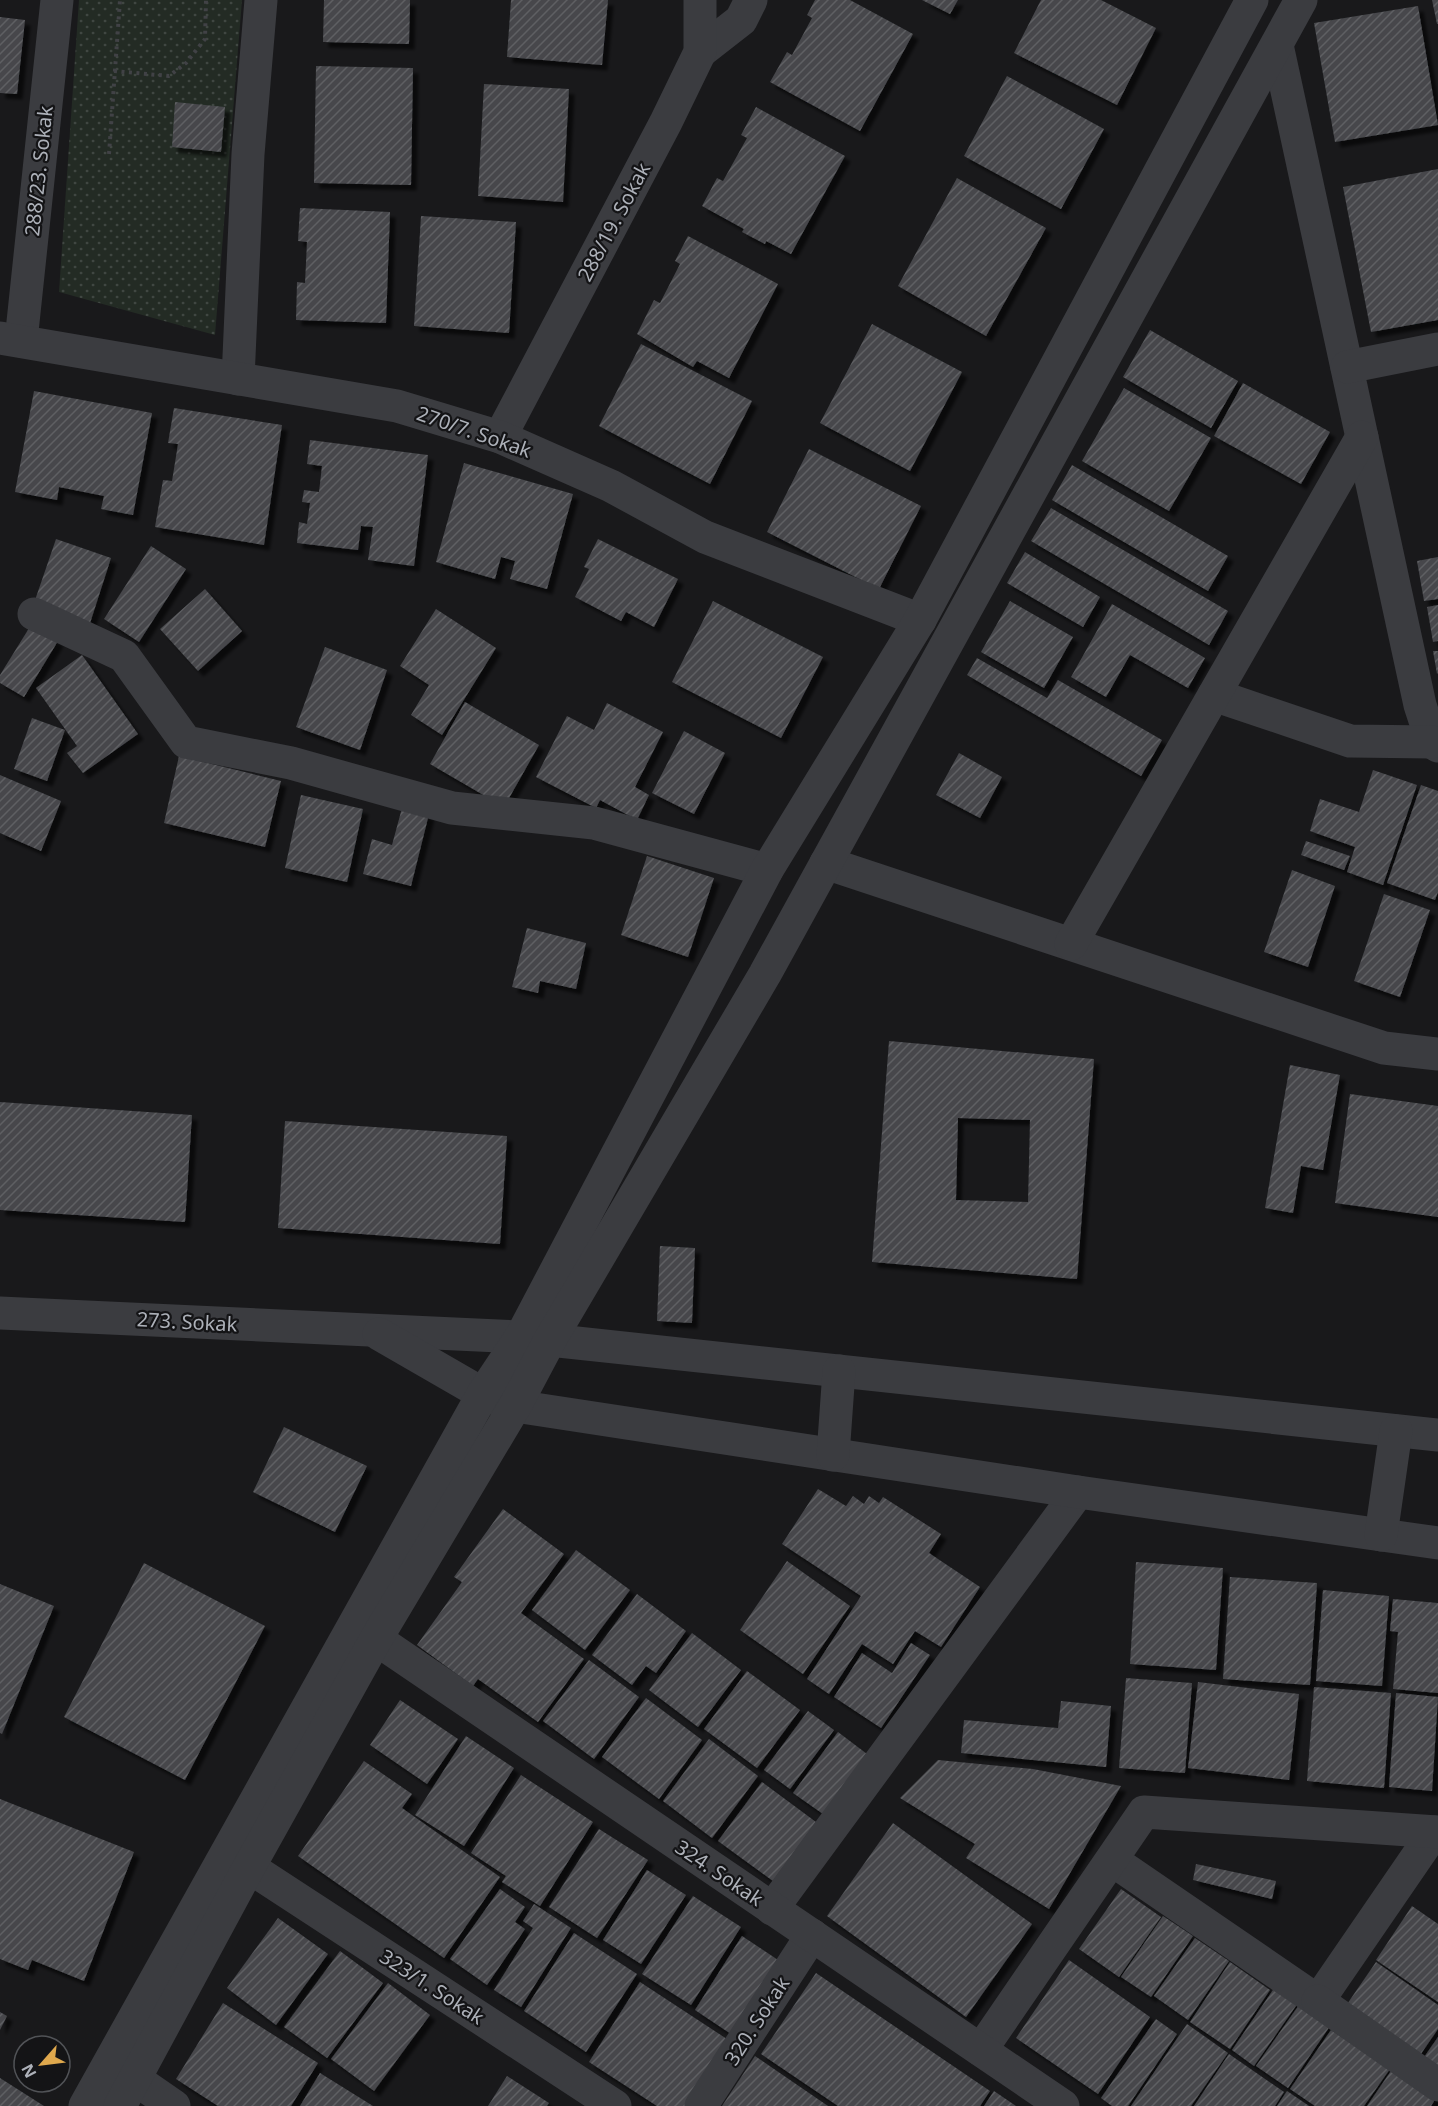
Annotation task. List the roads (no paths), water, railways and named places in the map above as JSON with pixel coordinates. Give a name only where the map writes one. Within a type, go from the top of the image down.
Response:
[{"type":"street","name":"288/23. Sokak","points":[[10,340],[57,0]]},
{"type":"street","points":[[238,379],[248,154],[261,0]]},
{"type":"street","name":"288/19. Sokak","points":[[500,437],[666,122],[700,52],[700,0]]},
{"type":"street","points":[[700,52],[741,20],[752,0]]},
{"type":"street","points":[[174,2106],[128,2092],[376,1638],[515,1406],[535,1339],[767,870],[920,620],[1252,0]]},
{"type":"street","points":[[85,2106],[483,1394],[535,1339],[765,974],[1301,0]]},
{"type":"street","points":[[1214,695],[1350,741],[1435,744],[1420,705],[1277,45]]},
{"type":"street","name":"270/7. Sokak","points":[[10,340],[397,406],[500,437],[611,486],[705,537],[920,620]]},
{"type":"street","points":[[1347,367],[1438,350]]},
{"type":"street","points":[[1071,944],[1362,437]]},
{"type":"street","points":[[34,614],[124,656],[186,742],[291,763],[452,808],[594,823],[767,870]]},
{"type":"street","points":[[826,863],[1384,1047],[1438,1054]]},
{"type":"street","name":"273. Sokak","points":[[0,1313],[535,1339],[1438,1434]]},
{"type":"street","name":"273. Sokak","points":[[374,1331],[483,1394],[515,1406],[1078,1492],[1438,1543]]},
{"type":"street","points":[[833,1455],[839,1371]]},
{"type":"street","points":[[1381,1535],[1396,1431]]},
{"type":"street","points":[[772,1909],[1078,1492]]},
{"type":"street","name":"324. Sokak","points":[[376,1638],[1063,2106]]},
{"type":"street","points":[[981,2050],[1144,1812],[1436,1832]]},
{"type":"street","points":[[1318,2001],[1436,1832]]},
{"type":"street","points":[[1112,1860],[1438,2085]]},
{"type":"street","name":"323/1. Sokak","points":[[249,1867],[615,2106]]},
{"type":"street","name":"320. Sokak","points":[[701,2106],[812,1935]]}]
